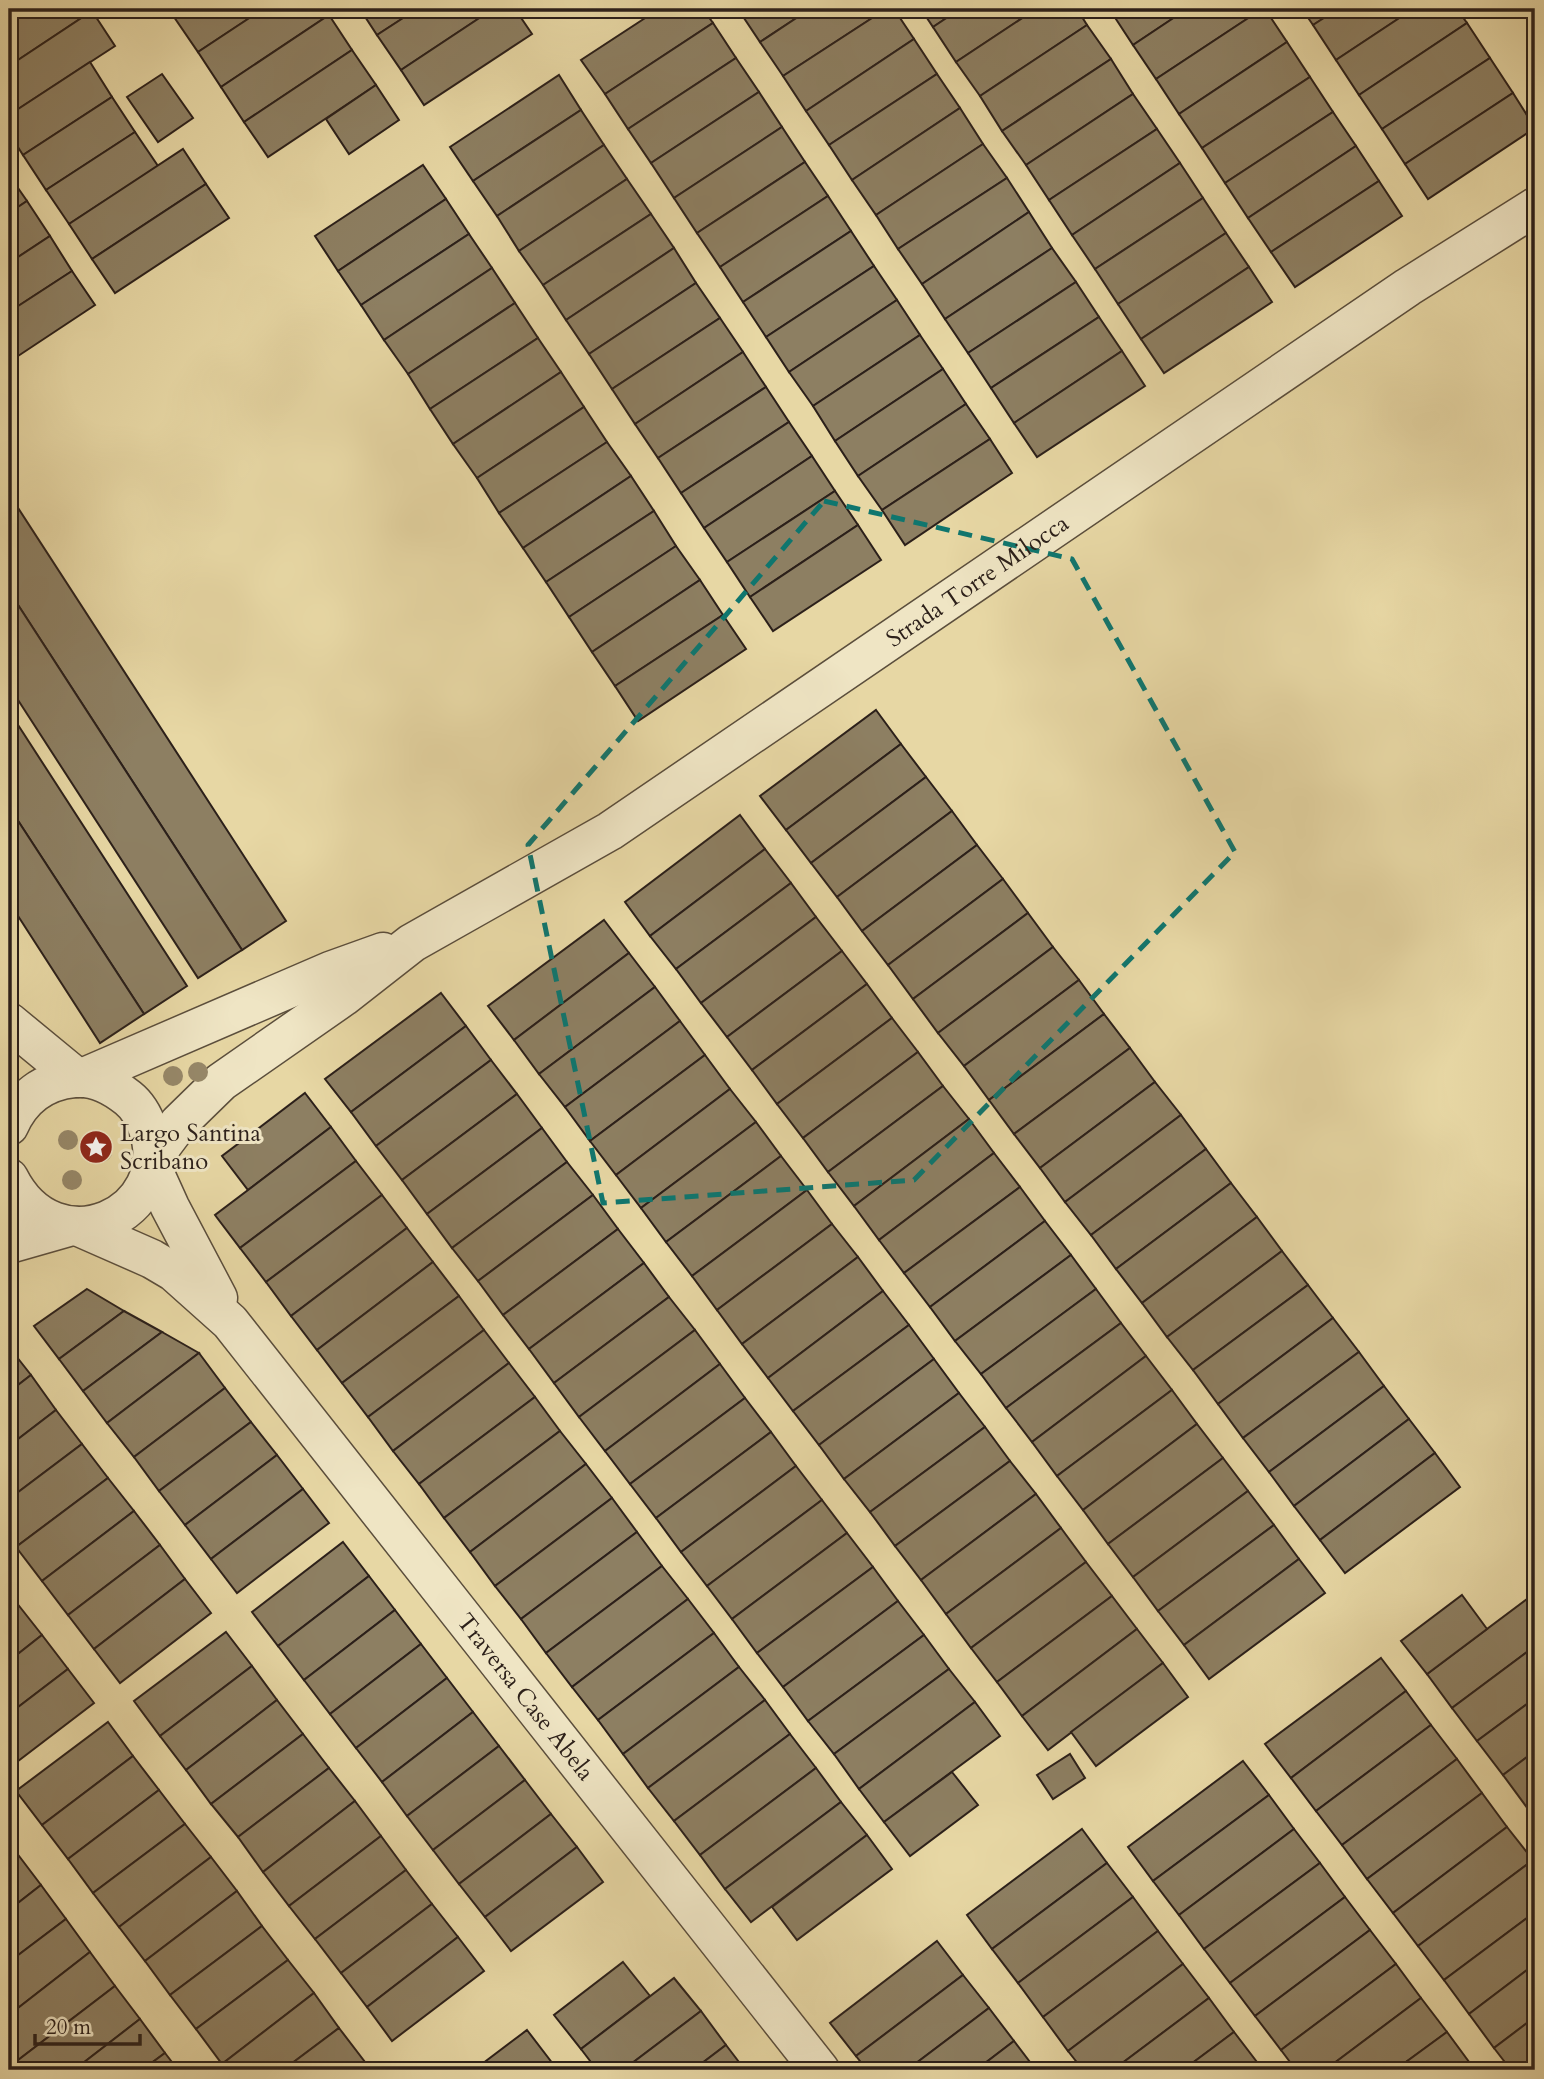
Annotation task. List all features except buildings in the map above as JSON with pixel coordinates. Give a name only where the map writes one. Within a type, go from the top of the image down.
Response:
[{"type":"street","name":"Strada Torre Milocca","points":[[412,943],[610,831],[1408,287],[1535,207]]},
{"type":"street","points":[[9,1119],[37,1090],[63,1080],[79,1078],[330,971],[412,943]]},
{"type":"street","points":[[152,1162],[179,1123],[221,1082],[343,997],[412,943]]},
{"type":"street","points":[[9,1021],[79,1078],[102,1082],[120,1091],[135,1104],[152,1139],[152,1162],[145,1185],[133,1202],[117,1216],[98,1224],[74,1226],[9,1244]]},
{"type":"street","points":[[152,1162],[170,1207],[230,1322]]},
{"type":"street","points":[[9,1178],[26,1205],[55,1223],[74,1226],[152,1259],[174,1272],[230,1322]]},
{"type":"street","name":"Traversa Case Abela","points":[[230,1322],[821,2070]]},
{"type":"highlighted area","points":[[824,501],[1072,559],[1235,852],[914,1180],[603,1203],[528,845]]},
{"type":"place","name":"Largo Santina Scribano","points":[[96,1147]]}]
